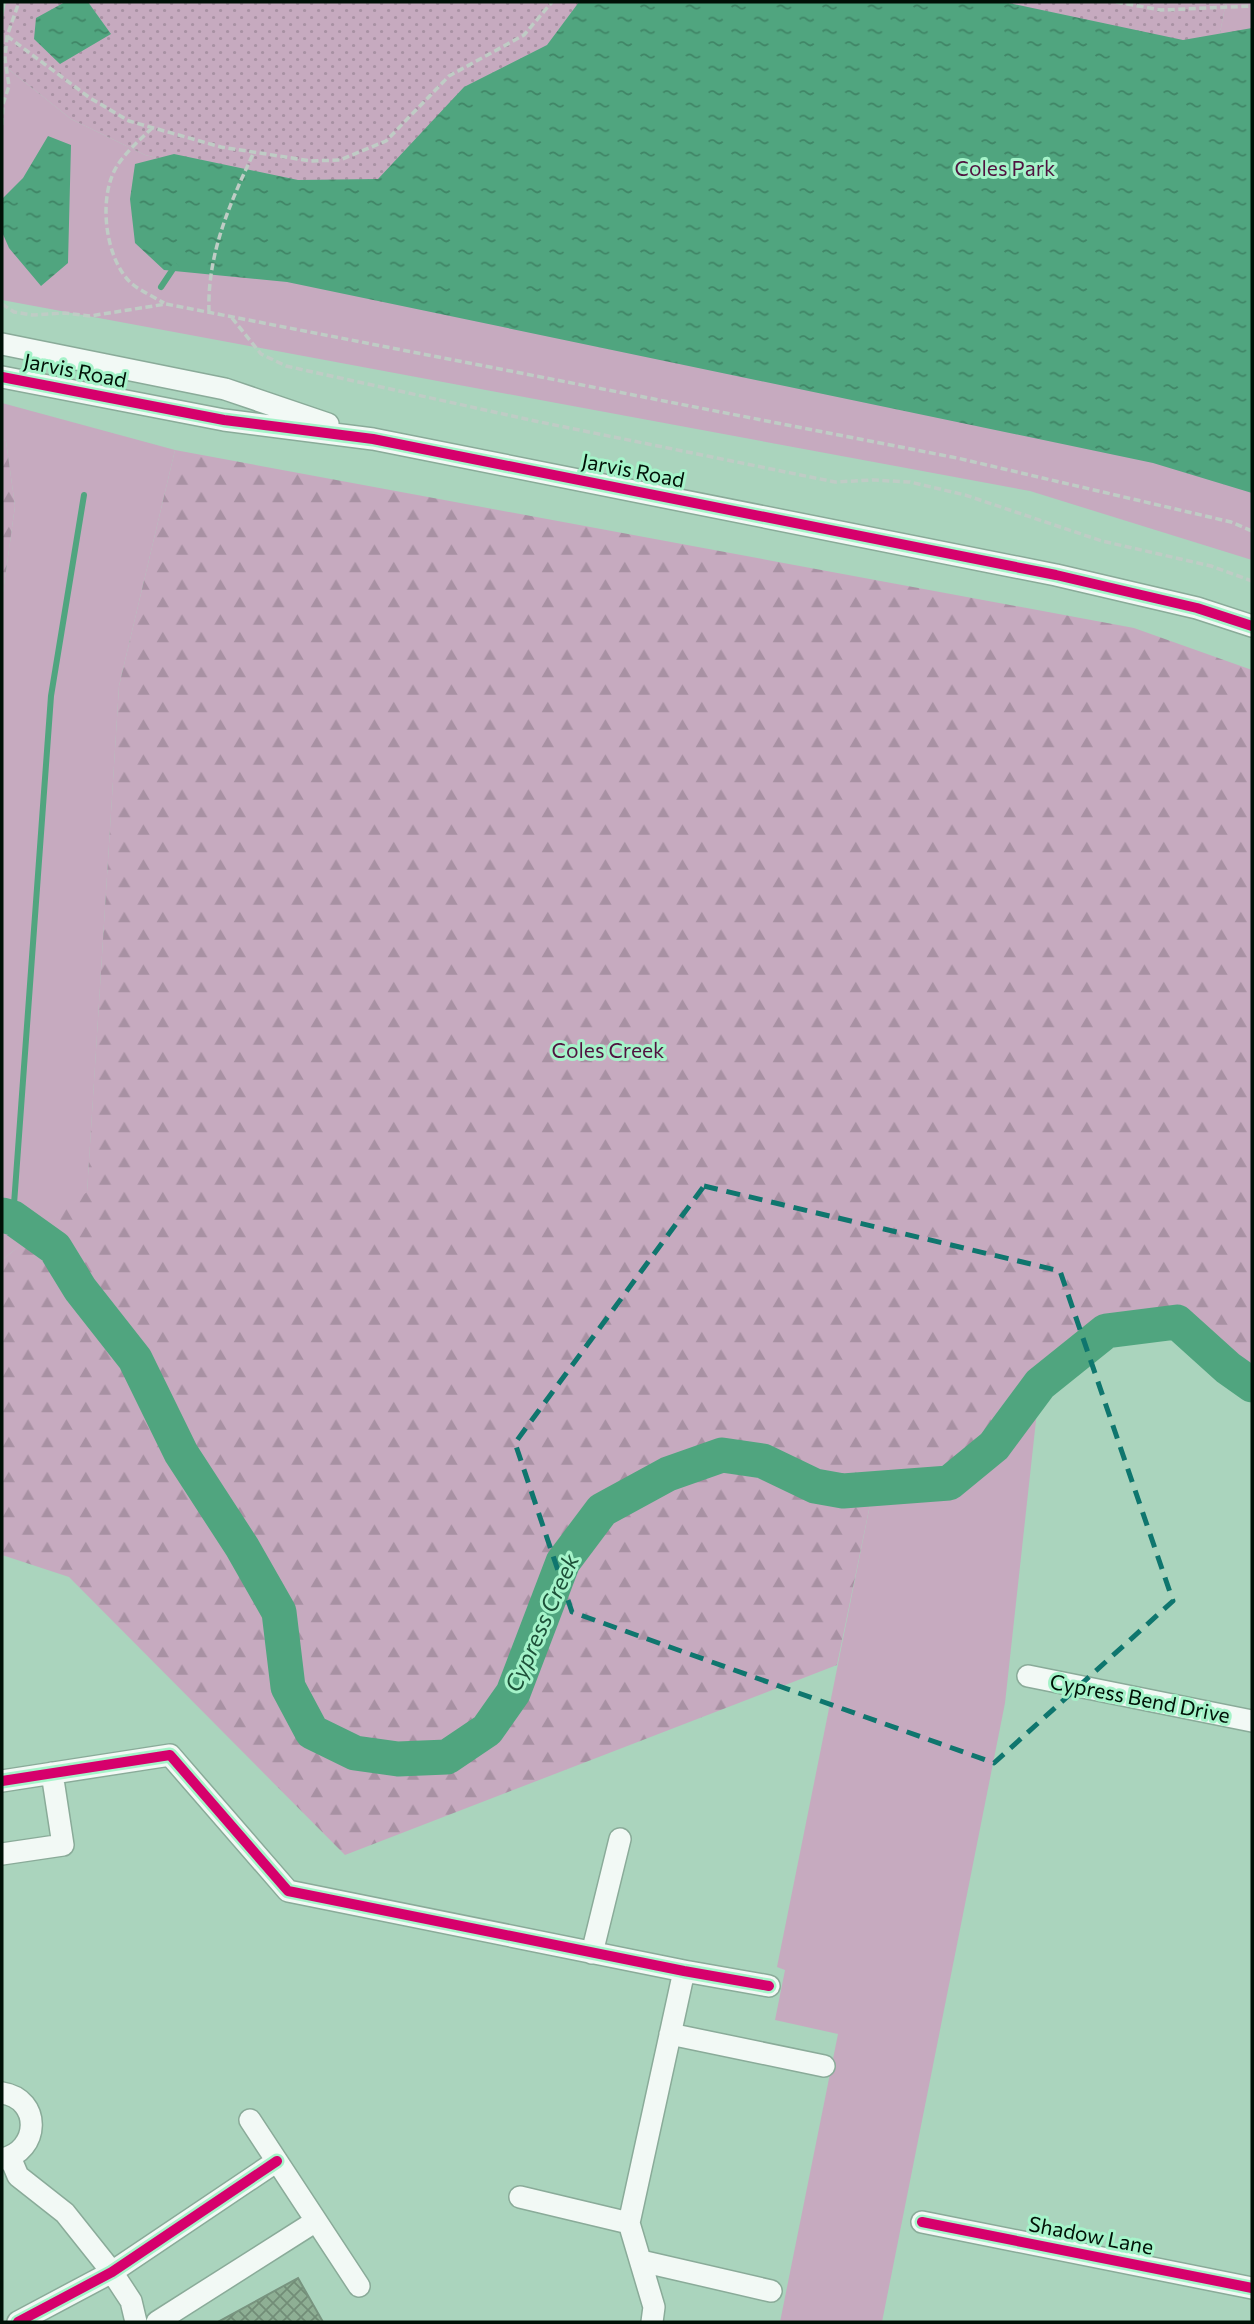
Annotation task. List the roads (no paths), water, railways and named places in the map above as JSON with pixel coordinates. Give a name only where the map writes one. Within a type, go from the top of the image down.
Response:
[{"type":"street","name":"Jarvis Road","points":[[2,344],[225,389],[373,439]]},
{"type":"street","name":"Jarvis Road","points":[[2,377],[224,420],[373,439],[1056,575],[1198,608],[1252,626]]},
{"type":"street","name":"Cypress Bend Drive","points":[[1028,1676],[1252,1721]]},
{"type":"street","points":[[2,1781],[170,1755],[288,1891],[684,1972],[769,1986]]},
{"type":"street","points":[[2,1854],[63,1845],[52,1773]]},
{"type":"street","points":[[592,1953],[620,1839]]},
{"type":"street","points":[[652,2322],[654,2308],[629,2223],[684,1972]]},
{"type":"street","points":[[670,2035],[824,2066]]},
{"type":"street","points":[[2,2093],[19,2100],[27,2109],[31,2120],[27,2142],[20,2151],[6,2158],[18,2176],[65,2213],[112,2272],[131,2301],[136,2322]]},
{"type":"street","points":[[250,2120],[359,2286]]},
{"type":"street","points":[[18,2322],[112,2272],[276,2161]]},
{"type":"street","points":[[520,2197],[629,2223]]},
{"type":"street","points":[[157,2322],[316,2221]]},
{"type":"street","name":"Shadow Lane","points":[[922,2222],[1252,2288]]},
{"type":"street","points":[[641,2261],[771,2291]]},
{"type":"water","points":[[65,2],[88,2],[111,34],[60,64],[34,39],[36,18]]},
{"type":"water","name":"Coles Park","points":[[579,2],[1004,2],[1183,40],[1252,28],[1252,493],[1153,463],[287,282],[164,270],[135,243],[130,199],[135,164],[174,154],[298,180],[378,179],[464,87],[547,45]]},
{"type":"water","points":[[48,136],[71,145],[68,263],[41,286],[9,248],[2,232],[2,199],[23,178]]},
{"type":"waterway","points":[[161,287],[175,266]]},
{"type":"waterway","points":[[13,1218],[51,696],[84,495]]},
{"type":"waterway","name":"Cypress Creek","points":[[2,1215],[13,1218],[55,1248],[80,1289],[135,1359],[181,1453],[242,1547],[279,1612],[288,1687],[312,1732],[355,1753],[398,1759],[447,1757],[487,1730],[513,1693],[563,1562],[602,1510],[668,1474],[722,1455],[763,1461],[815,1486],[843,1491],[949,1483],[994,1446],[1040,1384],[1106,1331],[1177,1322],[1228,1368],[1252,1385]]},
{"type":"park label","name":"Coles Creek","points":[[608,1051]]}]
